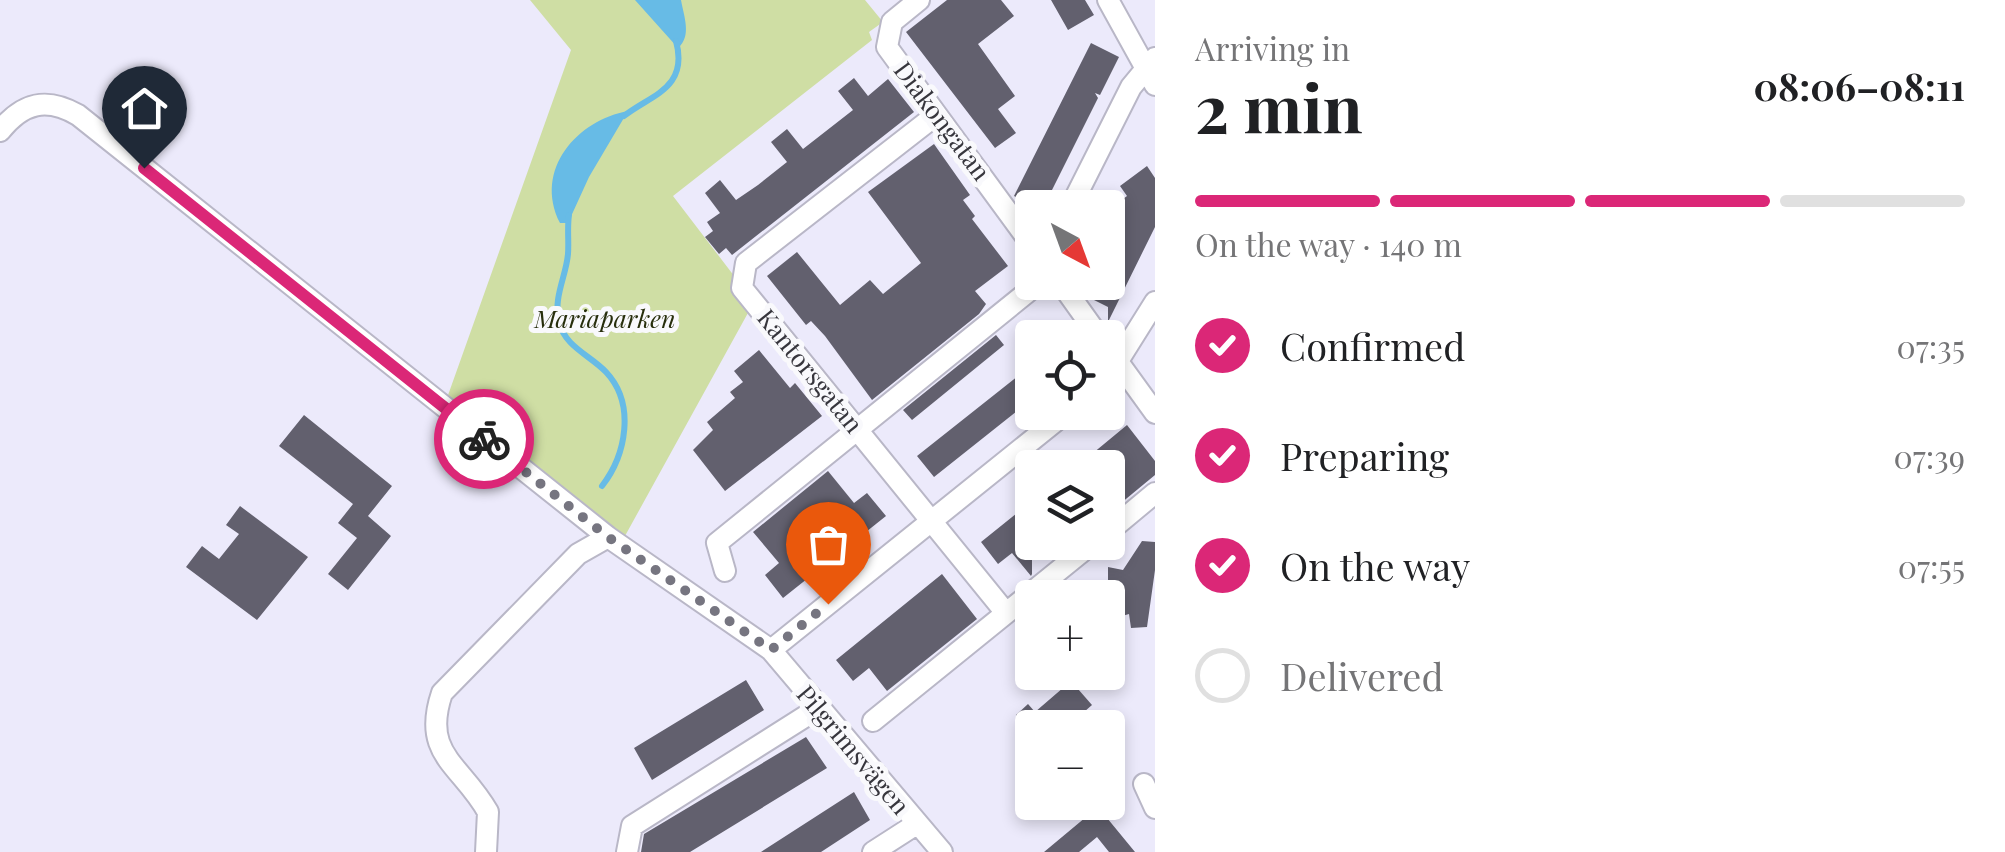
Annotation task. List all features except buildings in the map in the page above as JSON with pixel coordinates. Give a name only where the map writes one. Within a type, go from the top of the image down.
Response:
[{"type":"street","name":"Diakongatan","points":[[919,0],[892,22],[887,47],[1015,222]]},
{"type":"street","points":[[1108,0],[1150,62],[1155,86]]},
{"type":"street","points":[[1080,190],[1150,62]]},
{"type":"street","name":"Pilgrimsvägen","points":[[0,131],[17,112],[40,103],[63,106],[78,116],[608,537],[771,650],[915,825],[942,852]]},
{"type":"street","name":"Kantorsgatan","points":[[936,115],[746,264],[742,288],[1006,613]]},
{"type":"street","points":[[726,571],[717,543],[1018,300]]},
{"type":"street","points":[[1125,344],[1155,302]]},
{"type":"street","points":[[1125,379],[1155,413]]},
{"type":"street","points":[[771,650],[1045,430]]},
{"type":"street","points":[[1125,518],[1155,493]]},
{"type":"street","points":[[486,852],[488,812],[442,752],[432,722],[442,693],[578,554],[608,537]]},
{"type":"street","points":[[873,721],[1072,560]]},
{"type":"street","points":[[627,852],[632,826],[817,709]]},
{"type":"street","points":[[1144,784],[1155,808]]},
{"type":"street","points":[[873,852],[915,825]]},
{"type":"green space","name":"Mariaparken","points":[[530,0],[865,0],[883,22],[869,32],[872,40],[673,196],[754,302],[620,545],[447,398],[571,50]]},
{"type":"water","points":[[635,0],[681,0],[686,32],[678,48]]},
{"type":"water","points":[[628,111],[589,177],[568,223],[560,223],[552,184],[565,150],[592,125]]},
{"type":"waterway","points":[[624,116],[672,80],[679,57],[676,41]]},
{"type":"waterway","points":[[569,215],[559,322],[572,344],[606,372],[615,385],[624,414],[622,445],[602,486]]},
{"type":"way so far","points":[[484,439],[608,537],[771,650],[828,604]]},
{"type":"route","points":[[144,168],[484,439]]}]
